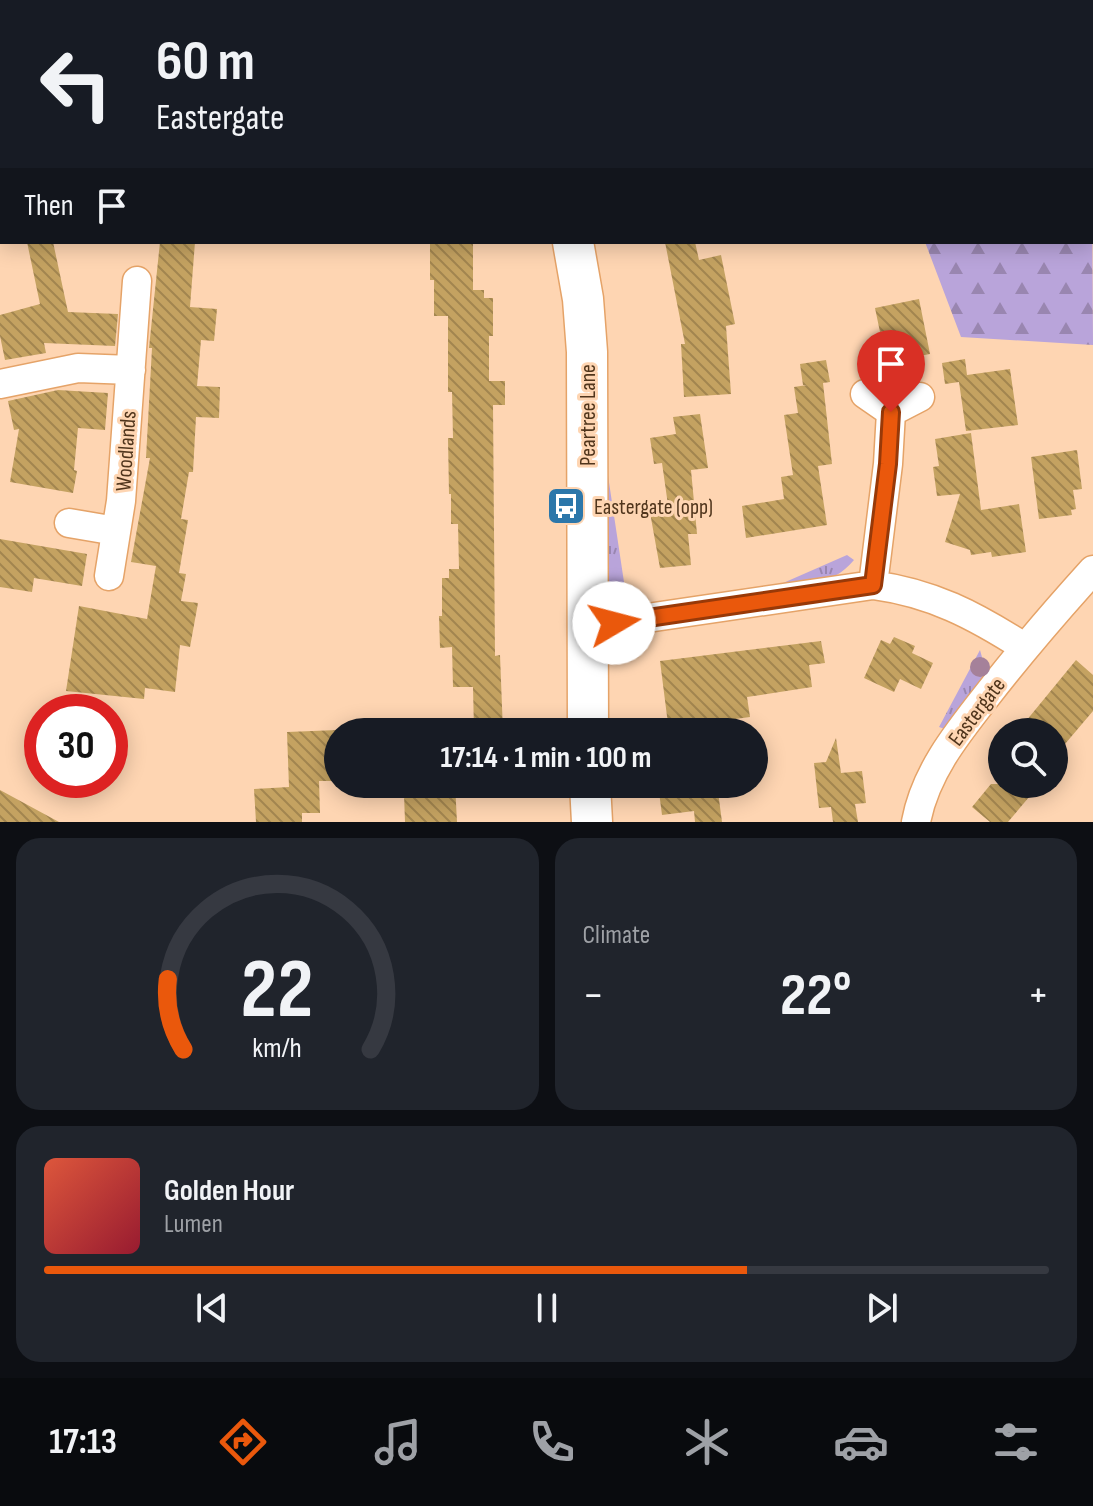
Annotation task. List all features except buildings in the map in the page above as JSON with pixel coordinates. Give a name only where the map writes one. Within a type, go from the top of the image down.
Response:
[{"type":"street","name":"Peartree Lane","points":[[573,244],[583,299],[587,352],[588,718]]},
{"type":"street","name":"Woodlands","points":[[109,576],[116,531],[137,281]]},
{"type":"street","points":[[0,384],[78,368],[131,370]]},
{"type":"street","points":[[865,394],[891,412]]},
{"type":"street","points":[[891,412],[920,397]]},
{"type":"street","points":[[873,585],[891,412]]},
{"type":"street","points":[[69,523],[116,531]]},
{"type":"street","name":"Eastergate","points":[[916,822],[920,798],[947,748],[1024,647],[1093,570]]},
{"type":"street","points":[[586,627],[873,585],[909,590],[949,604],[1024,647]]},
{"type":"street","points":[[591,798],[592,822]]},
{"type":"green space","points":[[926,244],[1092,244],[1093,345],[961,337]]},
{"type":"green space","points":[[604,449],[627,602],[611,592],[599,573]]},
{"type":"green space","points":[[847,555],[854,560],[828,579],[774,587]]},
{"type":"green space","points":[[980,650],[985,668],[983,680],[945,729],[939,727]]},
{"type":"place","name":"Eastergate (opp)","points":[[566,506]]},
{"type":"route","points":[[614,623],[873,585],[891,412]]}]
